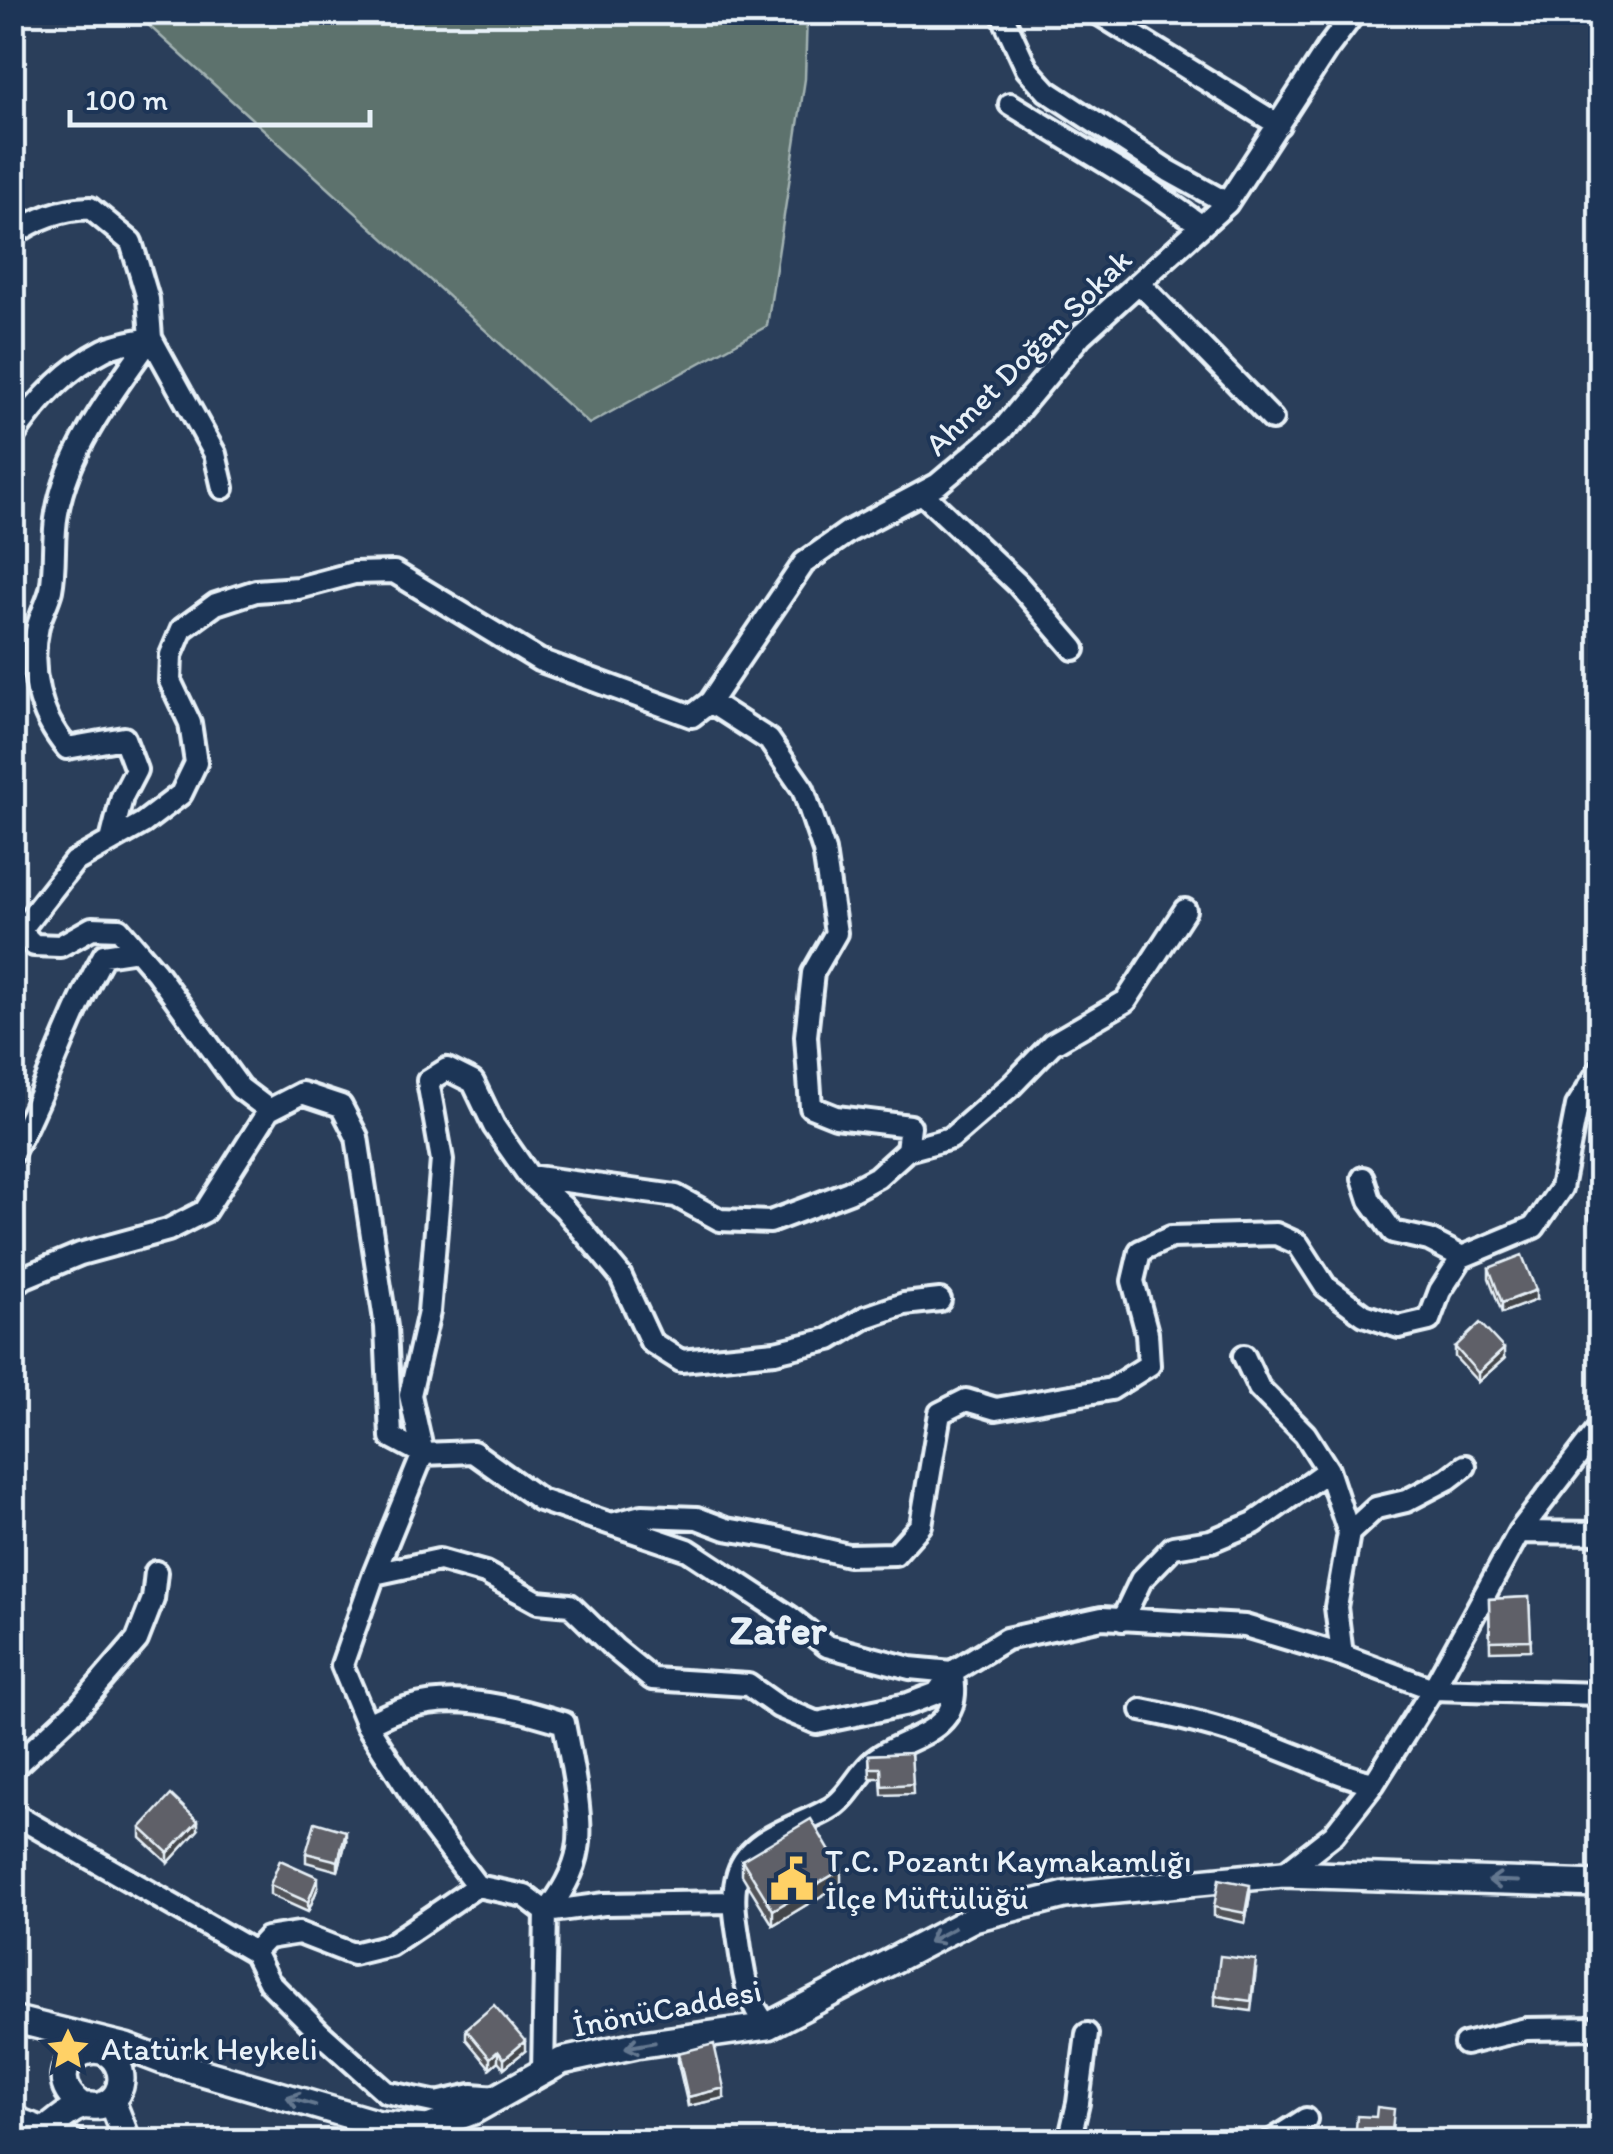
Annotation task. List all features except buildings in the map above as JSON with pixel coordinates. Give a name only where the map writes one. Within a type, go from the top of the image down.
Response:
[{"type":"main road","name":"İnönüCaddesi","points":[[12,2019],[126,2047],[163,2062],[379,2124],[428,2128],[498,2097],[562,2061],[636,2045],[768,2026],[974,1918],[1065,1895],[1283,1874],[1600,1884]]},
{"type":"main road","points":[[47,2028],[74,2056]]},
{"type":"main road","points":[[88,2050],[103,2051],[115,2060],[121,2074],[120,2089],[112,2101],[97,2107],[82,2106],[70,2097],[64,2083],[65,2068],[74,2056],[88,2050]]},
{"type":"main road","points":[[121,2074],[163,2062]]},
{"type":"main road","points":[[112,2101],[128,2142]]},
{"type":"main road","points":[[44,2131],[82,2106]]},
{"type":"main road","points":[[12,2119],[73,2142]]},
{"type":"street","points":[[1005,12],[1005,21],[1027,69],[1047,92],[1227,204]]},
{"type":"street","points":[[1096,12],[1279,125]]},
{"type":"street","name":"Ahmet Doğan Sokak","points":[[710,702],[804,562],[848,532],[938,484],[1002,430],[1080,335],[1227,204],[1326,49],[1355,12]]},
{"type":"street","points":[[1010,104],[1202,226]]},
{"type":"street","points":[[12,236],[65,209],[90,208],[131,242],[148,299],[151,338],[215,454],[223,488]]},
{"type":"street","points":[[1139,282],[1272,419]]},
{"type":"street","points":[[12,438],[33,406],[62,379],[106,349],[151,338]]},
{"type":"street","points":[[111,841],[122,796],[136,770],[124,738],[67,748],[49,728],[38,698],[38,629],[50,590],[57,512],[72,468],[102,412],[151,338]]},
{"type":"street","points":[[922,492],[1018,584],[1074,650]]},
{"type":"street","points":[[269,1110],[240,1088],[118,929],[92,928],[60,946],[34,945],[15,931],[74,862],[181,794],[196,763],[190,723],[170,680],[172,655],[182,629],[216,604],[256,591],[298,588],[354,573],[394,572],[551,665],[692,716],[710,702],[769,740],[802,789],[824,851],[836,933],[813,973],[806,1036],[811,1107],[836,1117],[910,1126],[907,1150]]},
{"type":"street","points":[[528,1176],[676,1196],[720,1220],[770,1222],[849,1192],[877,1178],[907,1150],[950,1138],[1012,1086],[1052,1044],[1126,1001],[1186,910]]},
{"type":"street","points":[[12,1154],[31,1120],[104,954],[137,950]]},
{"type":"street","points":[[734,1902],[604,1904],[546,1912],[525,1896],[477,1886],[430,1824],[367,1725],[342,1665],[423,1454],[410,1395],[429,1312],[442,1160],[428,1081],[447,1069],[473,1082],[494,1126],[528,1176],[564,1208],[620,1274],[651,1342],[681,1361],[775,1352],[830,1340],[866,1317],[904,1304],[940,1300]]},
{"type":"street","points":[[610,1525],[642,1516],[697,1518],[726,1529],[848,1555],[896,1554],[921,1525],[940,1413],[966,1400],[996,1409],[1111,1389],[1149,1365],[1147,1333],[1133,1281],[1140,1250],[1171,1236],[1276,1234],[1298,1244],[1325,1286],[1364,1315],[1399,1327],[1429,1320],[1440,1291],[1462,1257],[1534,1227],[1561,1188],[1577,1106],[1600,1069]]},
{"type":"street","points":[[12,1288],[25,1277],[80,1254],[168,1230],[205,1211],[269,1110],[302,1093],[341,1106],[357,1137],[386,1327],[391,1437],[423,1454],[473,1452],[540,1500],[688,1550],[827,1646],[910,1668],[952,1672]]},
{"type":"street","points":[[1362,1178],[1370,1200],[1393,1232],[1430,1240],[1462,1257]]},
{"type":"street","points":[[1244,1356],[1259,1388],[1305,1434],[1328,1470],[1349,1533],[1336,1607],[1342,1655]]},
{"type":"street","points":[[1283,1874],[1334,1834],[1374,1783],[1434,1690],[1519,1532],[1600,1427]]},
{"type":"street","points":[[1349,1533],[1376,1508],[1406,1500],[1465,1466]]},
{"type":"street","points":[[1122,1620],[1141,1580],[1173,1547],[1211,1541],[1254,1523],[1328,1470]]},
{"type":"street","points":[[1519,1532],[1600,1533]]},
{"type":"street","points":[[374,1574],[439,1560],[485,1574],[538,1602],[570,1605],[652,1678],[748,1685],[779,1707],[817,1723],[908,1704],[937,1692],[952,1672],[1006,1639],[1102,1618],[1245,1626],[1342,1655],[1434,1690],[1600,1694]]},
{"type":"street","points":[[12,1769],[80,1706],[137,1640],[154,1600],[156,1572]]},
{"type":"street","points":[[768,2026],[758,2016],[745,1985],[734,1902],[738,1872],[750,1852],[786,1828],[833,1808],[872,1761],[923,1737],[947,1714],[956,1691],[952,1672]]},
{"type":"street","points":[[367,1725],[392,1710],[458,1698],[564,1723],[575,1779],[578,1849],[559,1897],[546,1912],[542,2072]]},
{"type":"street","points":[[1142,1710],[1191,1720],[1293,1754],[1341,1776],[1374,1783]]},
{"type":"street","points":[[12,1813],[254,1952],[269,1982],[386,2092],[437,2103],[472,2095],[498,2097]]},
{"type":"street","points":[[254,1952],[267,1938],[299,1932],[353,1954],[390,1945],[477,1886]]},
{"type":"street","points":[[1466,2044],[1526,2029],[1600,2028]]},
{"type":"street","points":[[1069,2142],[1087,2034]]},
{"type":"street","points":[[1270,2142],[1306,2119]]},
{"type":"green space","points":[[135,13],[807,13],[805,79],[767,326],[589,424]]},
{"type":"place","name":"T.C. Pozantı Kaymakamlığı İlçe Müftülüğü","points":[[792,1879]]},
{"type":"place","name":"Atatürk Heykeli","points":[[68,2049]]},
{"type":"district","name":"Zafer","points":[[778,1629]]}]
